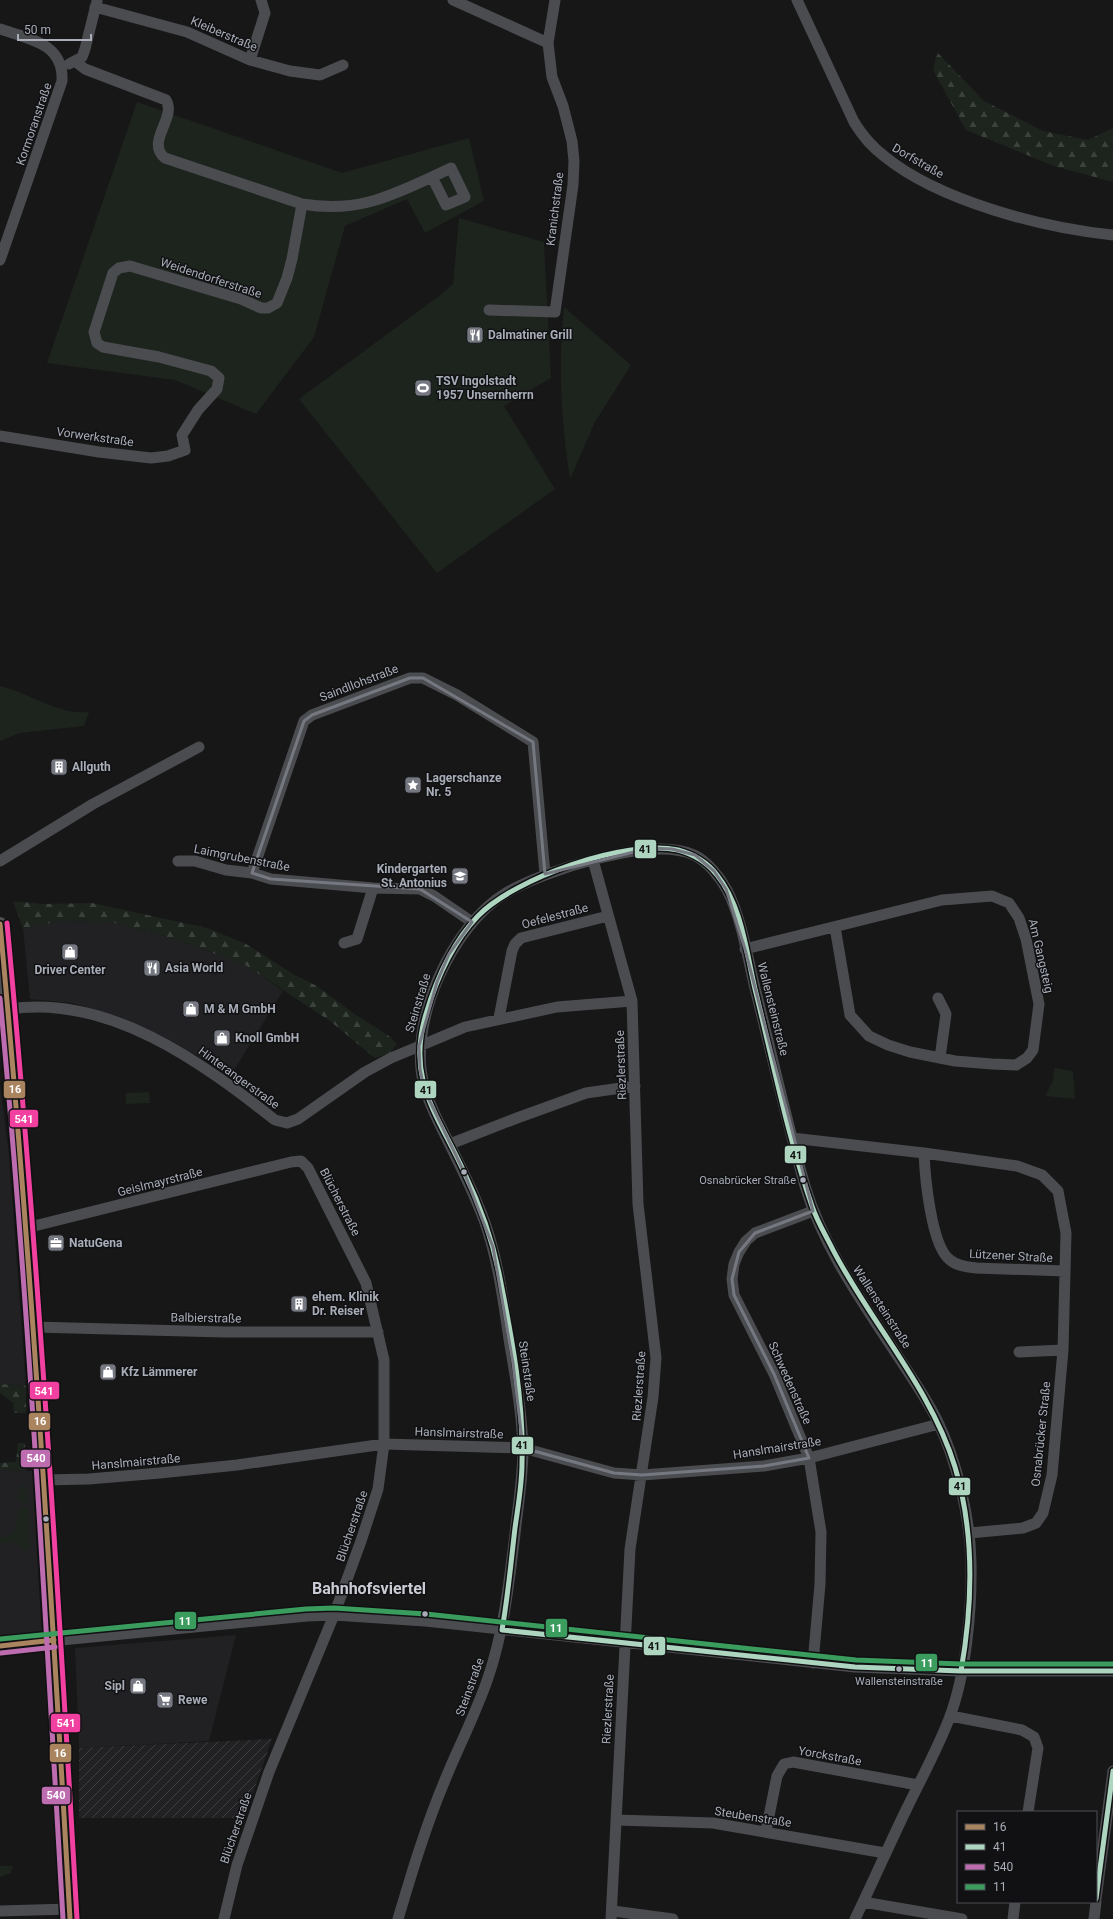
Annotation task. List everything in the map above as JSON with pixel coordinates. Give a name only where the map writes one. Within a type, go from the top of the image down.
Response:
[{"type":"main road","points":[[0,924],[34,1327],[70,1914]]},
{"type":"street","points":[[250,60],[264,13],[261,0]]},
{"type":"street","points":[[453,0],[548,43]]},
{"type":"street","name":"Kranichstraße","points":[[489,310],[555,312],[573,185],[574,161],[572,141],[563,106],[552,77],[548,43],[555,0]]},
{"type":"street","name":"Dorfstraße","points":[[797,0],[854,122],[866,138],[884,156],[932,185],[994,210],[1043,223],[1113,235]]},
{"type":"street","points":[[0,29],[50,48],[57,56],[61,65],[76,62],[82,57],[85,49],[96,3]]},
{"type":"street","name":"Kleiberstraße","points":[[96,3],[187,32],[250,60],[290,71],[320,75],[343,65]]},
{"type":"street","points":[[76,62],[85,69],[166,100],[168,109],[158,144],[160,154],[165,158],[302,204],[343,207],[370,203],[396,194],[432,177]]},
{"type":"street","name":"Kormoranstraße","points":[[0,260],[62,81],[61,65]]},
{"type":"street","name":"Weidendorferstraße","points":[[185,450],[182,435],[198,410],[217,389],[219,378],[211,370],[159,357],[104,347],[97,343],[94,332],[111,276],[119,268],[130,266],[241,299],[261,308],[268,308],[277,303],[287,278],[302,204]]},
{"type":"street","name":"Vorwerkstraße","points":[[0,436],[99,452],[151,458],[168,456],[185,450]]},
{"type":"street","name":"Saindllohstraße","points":[[252,873],[304,721],[312,715],[410,678],[423,678],[457,695],[533,742],[545,874]]},
{"type":"street","points":[[0,861],[93,804],[199,747]]},
{"type":"street","name":"Wallensteinstraße","points":[[545,874],[593,860],[650,848],[672,849],[695,855],[714,871],[726,889],[734,909],[792,1138],[813,1211],[844,1274],[916,1384],[939,1424],[955,1470],[970,1532],[971,1600],[961,1671],[951,1716],[855,1919]]},
{"type":"street","name":"Riezlerstraße","points":[[593,860],[632,1001],[638,1204],[656,1358],[653,1397],[630,1549],[624,1642],[612,1915]]},
{"type":"street","name":"Laimgrubenstraße","points":[[178,861],[195,861],[226,870],[252,873],[271,879],[373,888],[420,889],[434,896],[472,922]]},
{"type":"street","name":"Steinstraße","points":[[398,1919],[420,1843],[445,1778],[474,1717],[490,1673],[502,1630],[520,1495],[523,1448],[513,1363],[499,1275],[493,1250],[482,1214],[424,1089],[420,1069],[419,1046],[424,1022],[437,982],[450,954],[472,922],[501,896],[545,874]]},
{"type":"street","points":[[344,943],[357,938],[373,888]]},
{"type":"street","name":"Am Gangsteig","points":[[745,949],[942,900],[992,896],[1009,902],[1019,918],[1026,939],[1039,1004],[1033,1050],[1027,1058],[1016,1065],[992,1064],[940,1058],[910,1052],[888,1045],[869,1036],[850,1015],[835,927]]},
{"type":"street","name":"Oefelestraße","points":[[499,1018],[512,951],[520,938],[608,916]]},
{"type":"street","points":[[938,998],[946,1014],[940,1058]]},
{"type":"street","points":[[419,1046],[465,1027],[499,1018],[557,1007],[632,1001]]},
{"type":"street","name":"Hinterangerstraße","points":[[8,1010],[20,1008],[67,1008],[90,1014],[129,1028],[175,1049],[215,1073],[275,1120],[287,1123],[298,1119],[365,1072],[391,1058],[419,1046]]},
{"type":"street","points":[[450,1144],[586,1093],[635,1086]]},
{"type":"street","name":"Osnabrücker Straße","points":[[792,1138],[924,1153],[1017,1166],[1042,1175],[1058,1191],[1066,1233],[1063,1350],[1052,1475],[1044,1513],[1036,1522],[1023,1528],[970,1532]]},
{"type":"street","name":"Lützener Straße","points":[[924,1153],[925,1180],[931,1214],[942,1252],[950,1260],[963,1266],[976,1268],[1065,1271]]},
{"type":"street","name":"Geislmayrstraße","points":[[26,1228],[291,1162],[301,1161]]},
{"type":"street","name":"Blücherstraße","points":[[224,1919],[236,1865],[267,1780],[334,1615],[378,1489],[384,1444],[384,1360],[366,1283],[308,1168],[301,1161]]},
{"type":"street","name":"Schwedenstraße","points":[[813,1211],[755,1233],[746,1241],[739,1252],[734,1264],[732,1279],[734,1295],[774,1374],[809,1458],[821,1532],[820,1584],[813,1663]]},
{"type":"street","name":"Balbierstraße","points":[[34,1327],[224,1332],[378,1332]]},
{"type":"street","points":[[1019,1352],[1063,1350]]},
{"type":"street","name":"Hanslmairstraße","points":[[44,1480],[89,1479],[238,1465],[384,1444],[523,1448],[614,1473],[642,1475],[764,1466],[809,1458],[939,1424]]},
{"type":"street","points":[[0,1646],[306,1616],[334,1615],[425,1622],[813,1663],[961,1671],[1113,1671]]},
{"type":"street","points":[[951,1716],[1022,1730],[1034,1737],[1038,1748],[1028,1811]]},
{"type":"street","name":"Yorckstraße","points":[[766,1831],[777,1776],[784,1764],[793,1762],[918,1785]]},
{"type":"street","points":[[1097,1891],[1113,1771]]},
{"type":"street","name":"Steubenstraße","points":[[616,1820],[713,1823],[766,1831],[885,1853]]},
{"type":"street","points":[[863,1902],[962,1919]]},
{"type":"street","points":[[1013,1919],[1015,1903]]},
{"type":"street","points":[[1094,1919],[1096,1903]]},
{"type":"street","points":[[0,1911],[70,1914]]},
{"type":"street","points":[[612,1915],[673,1919]]},
{"type":"highlighted area","points":[[410,678],[423,678],[533,742],[545,874],[650,848],[672,849],[695,855],[714,871],[726,889],[745,949],[813,1211],[755,1233],[739,1252],[732,1279],[734,1295],[774,1374],[809,1458],[764,1466],[642,1475],[614,1473],[523,1448],[513,1363],[493,1247],[464,1172],[424,1089],[420,1069],[419,1046],[437,982],[449,954],[472,922],[420,889],[271,879],[252,873],[304,721],[312,715]]},
{"type":"shaded area","points":[[61,921],[111,922],[179,940],[247,966],[283,991],[231,1075],[162,1036],[120,1017],[72,1003],[30,999],[23,928]]},
{"type":"shaded area","points":[[0,1086],[9,1155],[26,1386],[0,1384]]},
{"type":"shaded area","points":[[0,1470],[32,1471],[42,1637],[0,1642]]},
{"type":"shaded area","points":[[236,1635],[209,1741],[79,1748],[75,1648]]},
{"type":"shaded area","points":[[272,1739],[244,1818],[79,1818],[79,1748]]},
{"type":"green space","points":[[937,52],[984,101],[1043,131],[1088,140],[1113,128],[1113,182],[1054,166],[966,130],[933,70]]},
{"type":"green space","points":[[137,102],[342,173],[469,138],[484,201],[425,233],[407,199],[345,226],[314,337],[256,414],[175,380],[47,363]]},
{"type":"green space","name":"TSV Ingolstadt 1957 Unsernherrn","points":[[459,218],[544,242],[551,378],[504,406],[555,489],[437,573],[299,399],[443,293],[453,284]]},
{"type":"green space","points":[[564,307],[631,365],[595,422],[570,479],[564,436],[561,393],[561,350]]},
{"type":"green space","points":[[0,686],[22,693],[55,707],[77,712],[89,712],[84,726],[20,733],[0,741]]},
{"type":"green space","points":[[13,901],[43,904],[92,903],[207,928],[246,944],[293,974],[317,986],[353,1013],[389,1036],[397,1044],[390,1053],[375,1058],[330,1021],[247,966],[179,940],[111,922],[61,921],[23,928]]},
{"type":"green space","points":[[1054,1068],[1073,1071],[1075,1099],[1045,1096],[1053,1081]]},
{"type":"green space","points":[[149,1092],[150,1103],[126,1104],[126,1093]]},
{"type":"green space","points":[[0,1384],[26,1386],[26,1413],[14,1413],[13,1403],[0,1393]]},
{"type":"green space","points":[[18,1443],[25,1443],[26,1471],[0,1470],[0,1463],[16,1462]]},
{"type":"green space","points":[[23,1484],[27,1486],[28,1504],[24,1504],[23,1501],[18,1501],[18,1491]]},
{"type":"green space","points":[[24,1507],[28,1508],[30,1550],[20,1550],[19,1543],[1,1543],[0,1550],[0,1537],[10,1535],[13,1532],[16,1524],[18,1509]]},
{"type":"green space","points":[[0,1866],[13,1866],[11,1873],[0,1877]]},
{"type":"transit line","name":"41","points":[[502,1630],[508,1592],[522,1471],[521,1417],[516,1370],[509,1324],[490,1237],[481,1210],[435,1114],[428,1096],[422,1078],[420,1059],[421,1037],[426,1014],[446,961],[469,926],[478,916],[495,902],[517,888],[572,865],[601,856],[630,850],[656,848],[678,850],[694,856],[704,862],[717,875],[732,901],[738,915],[746,944],[755,989],[795,1152],[814,1212],[847,1275],[916,1383],[931,1410],[955,1467],[966,1518],[970,1569],[968,1620],[961,1671]]},
{"type":"transit line","name":"541","points":[[7,923],[38,1296],[55,1545],[77,1919]]},
{"type":"transit line","name":"16","points":[[0,924],[31,1297],[48,1546],[70,1919]]},
{"type":"transit line","name":"540","points":[[0,998],[20,1228],[28,1343],[63,1919]]},
{"type":"transit line","name":"11","points":[[0,1639],[306,1609],[334,1608],[426,1614],[856,1660],[961,1664],[1113,1664]]},
{"type":"transit line","name":"41","points":[[502,1630],[855,1667],[961,1671],[1113,1671]]},
{"type":"transit line","name":"16","points":[[0,1646],[54,1640]]},
{"type":"transit line","name":"540","points":[[1,1653],[55,1647]]},
{"type":"transit line","name":"41","points":[[1097,1891],[1113,1771]]},
{"type":"place","name":"Dalmatiner Grill","points":[[475,335]]},
{"type":"place","name":"TSV Ingolstadt 1957 Unsernherrn","points":[[423,388]]},
{"type":"place","name":"Allguth","points":[[59,767]]},
{"type":"place","name":"Lagerschanze Nr. 5","points":[[413,785]]},
{"type":"place","name":"Kindergarten St. Antonius","points":[[460,876]]},
{"type":"place","name":"Driver Center","points":[[70,952]]},
{"type":"place","name":"Asia World","points":[[152,968]]},
{"type":"place","name":"M & M GmbH","points":[[191,1009]]},
{"type":"place","name":"Knoll GmbH","points":[[222,1038]]},
{"type":"place","name":"Osnabrücker Straße","points":[[803,1180]]},
{"type":"place","name":"NatuGena","points":[[56,1243]]},
{"type":"place","name":"ehem. Klinik Dr. Reiser","points":[[299,1304]]},
{"type":"place","name":"Kfz Lämmerer","points":[[108,1372]]},
{"type":"place","name":"Wallensteinstraße","points":[[899,1669]]},
{"type":"place","name":"Sipl","points":[[138,1686]]},
{"type":"place","name":"Rewe","points":[[165,1700]]},
{"type":"district","name":"Bahnhofsviertel","points":[[369,1588]]}]
